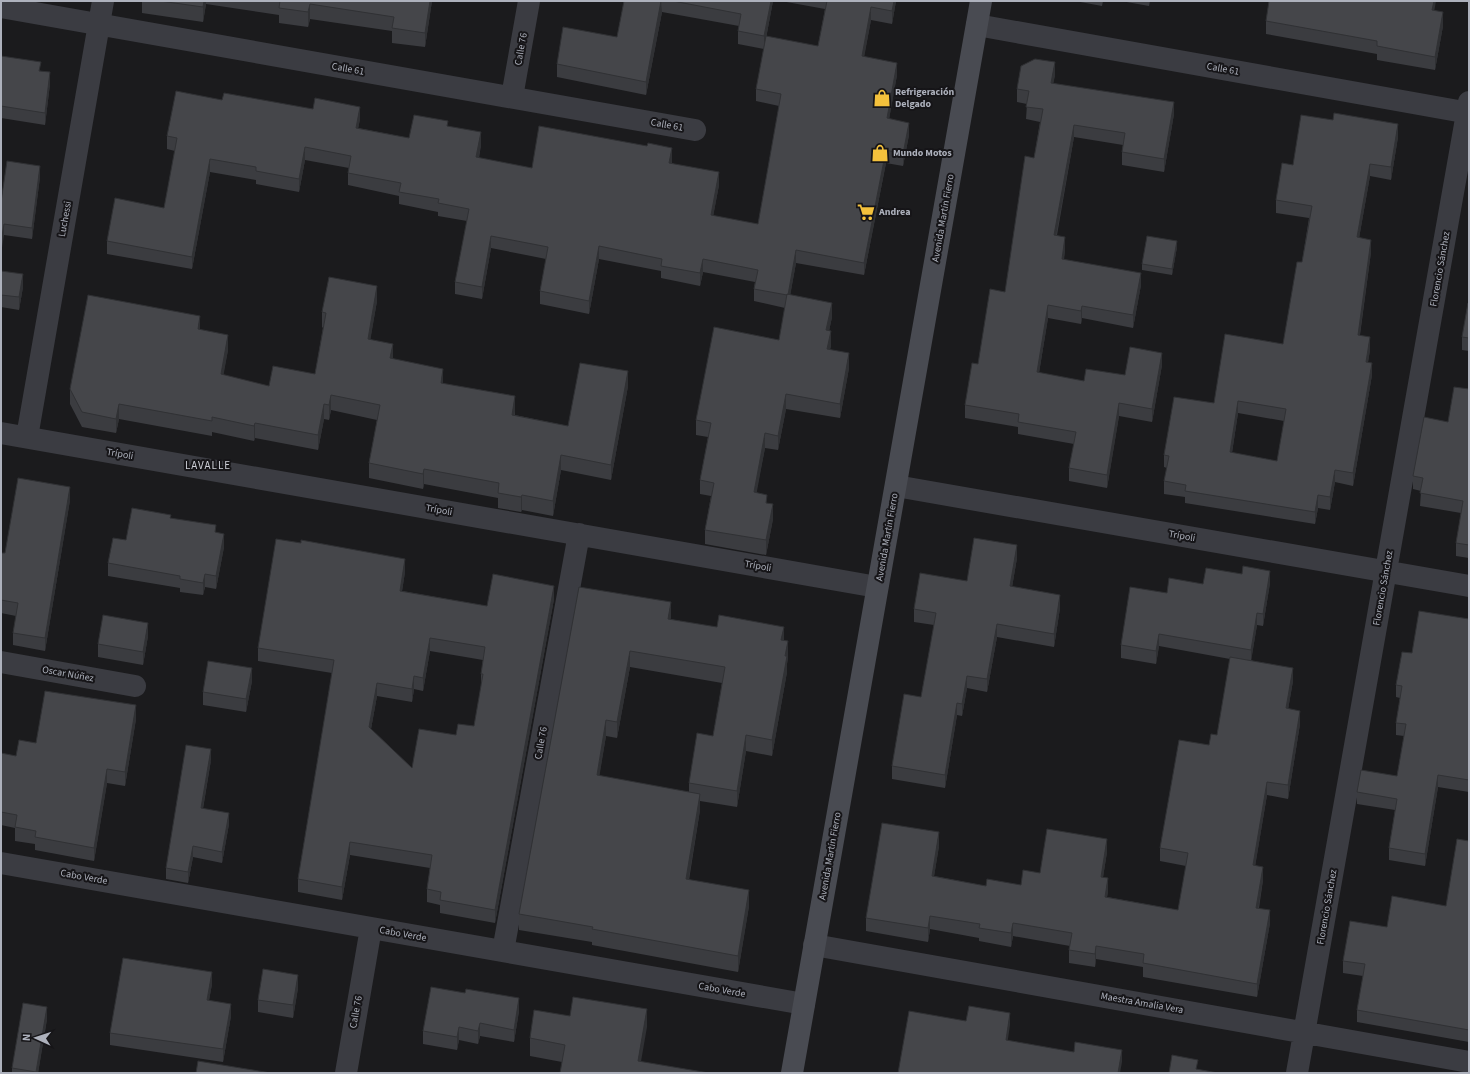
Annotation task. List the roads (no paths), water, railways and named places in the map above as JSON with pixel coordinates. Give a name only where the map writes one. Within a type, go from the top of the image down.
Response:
[{"type":"main road","name":"Avenida Martín Fierro","points":[[792,1073],[981,1]]},
{"type":"street","name":"Luchessi","points":[[27,437],[103,1]]},
{"type":"street","name":"Calle 76","points":[[512,97],[529,1]]},
{"type":"street","name":"Calle 61","points":[[1,8],[695,130]]},
{"type":"street","name":"Calle 61","points":[[976,25],[1468,109]]},
{"type":"street","name":"Florencio Sánchez","points":[[1298,1073],[1468,109]]},
{"type":"street","name":"Trípoli","points":[[1,433],[878,587]]},
{"type":"street","name":"Trípoli","points":[[896,486],[1469,586]]},
{"type":"street","name":"Calle 76","points":[[503,951],[579,534]]},
{"type":"street","name":"Oscar Núñez","points":[[1,662],[135,686]]},
{"type":"street","name":"Cabo Verde","points":[[1,863],[804,1004]]},
{"type":"street","name":"Calle 76","points":[[346,1073],[371,928]]},
{"type":"street","name":"Maestra Amalia Vera","points":[[814,945],[1469,1062]]},
{"type":"place","name":"Refrigeración Delgado","points":[[882,98]]},
{"type":"place","name":"Mundo Motos","points":[[880,153]]},
{"type":"place","name":"Andrea","points":[[866,212]]},
{"type":"district","name":"LAVALLE","points":[[208,465]]}]
